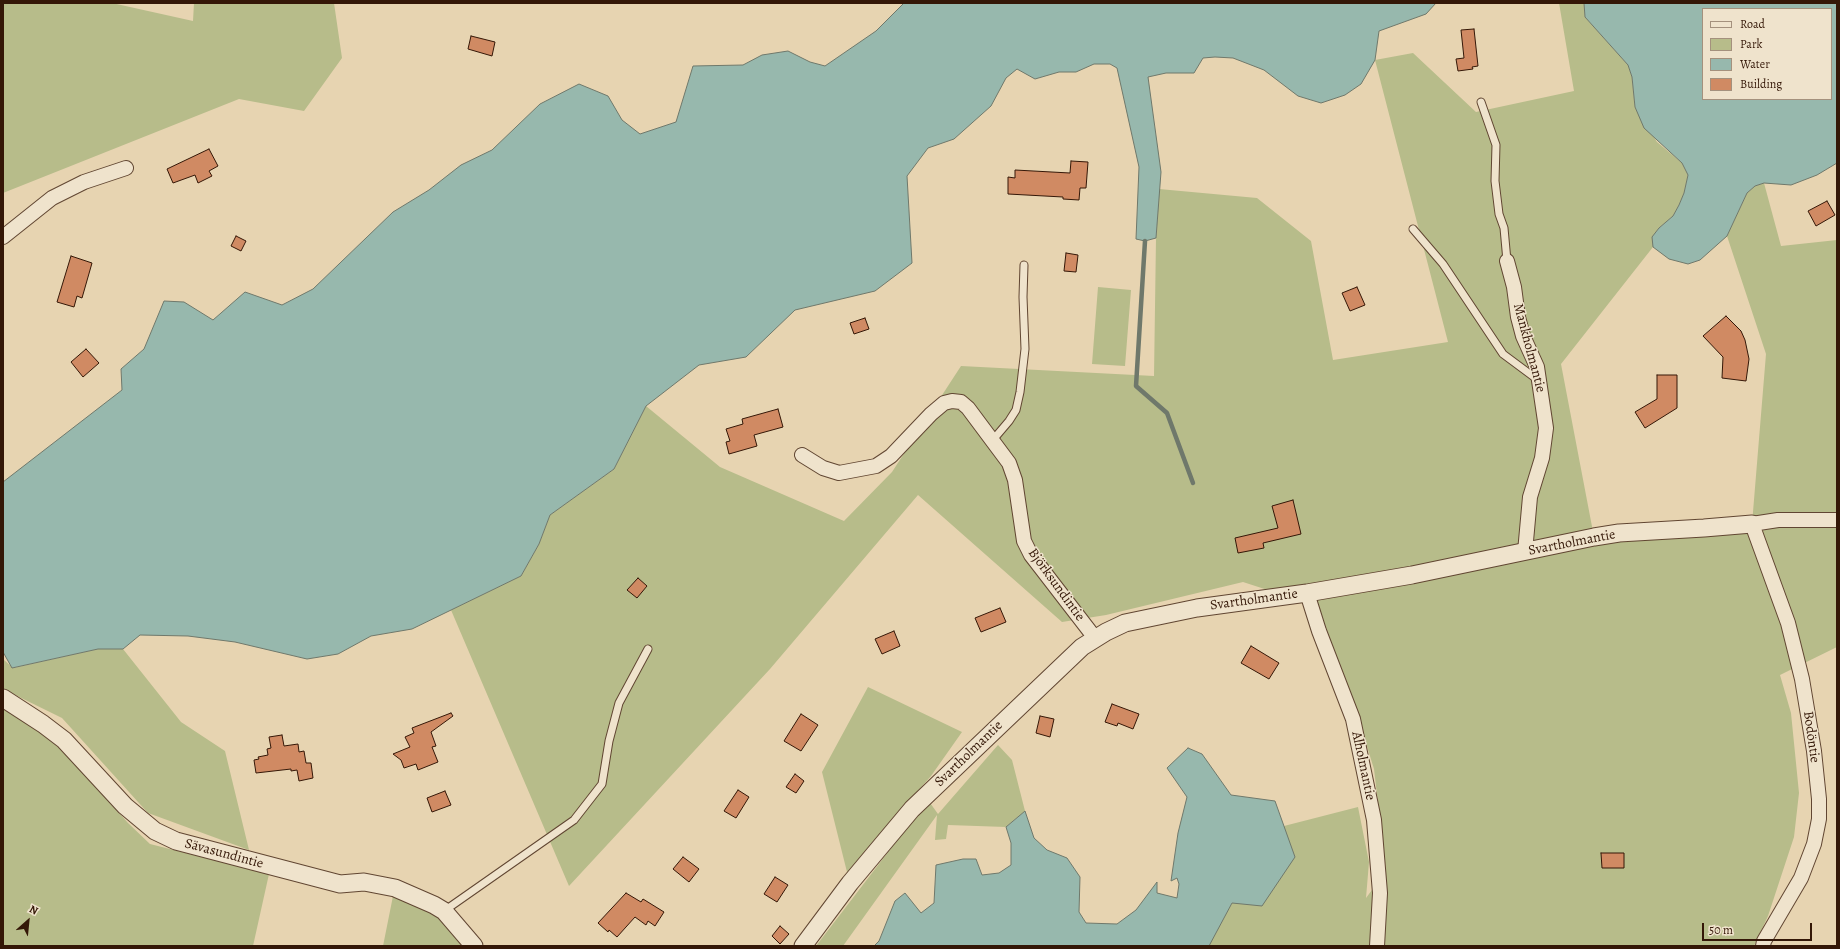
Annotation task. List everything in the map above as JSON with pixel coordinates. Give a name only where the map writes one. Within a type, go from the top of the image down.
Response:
[{"type":"street","points":[[3,236],[52,198],[84,182],[126,168]]},
{"type":"street","name":"Mankholmantie","points":[[1507,261],[1514,287],[1518,317],[1523,336],[1537,367],[1545,411],[1545,443],[1530,497],[1524,552]]},
{"type":"street","name":"Björksundintie","points":[[802,455],[823,468],[839,473],[876,466],[891,456],[935,410],[944,403],[952,401],[961,402],[968,408],[1009,463],[1015,480],[1024,541],[1031,555],[1094,638]]},
{"type":"street","name":"Svartholmantie","points":[[803,946],[850,883],[912,809],[1018,706],[1094,638],[1125,623],[1198,608],[1307,593],[1412,575],[1619,533],[1704,528],[1778,520],[1837,520]]},
{"type":"street","name":"Bodöntie","points":[[1752,524],[1788,623],[1802,679],[1814,751],[1819,799],[1818,819],[1814,844],[1801,878],[1764,941],[1763,946]]},
{"type":"street","name":"Alholmantie","points":[[1307,593],[1319,631],[1353,719],[1374,820],[1380,893],[1377,946]]},
{"type":"street","name":"Sävasundintie","points":[[3,698],[43,724],[64,740],[125,806],[155,831],[176,841],[340,884],[364,882],[379,883],[395,888],[434,905],[444,912],[474,946]]},
{"type":"lane","points":[[1481,102],[1496,145],[1495,181],[1499,214],[1504,228],[1507,261]]},
{"type":"lane","points":[[1413,229],[1443,264],[1503,354],[1540,382]]},
{"type":"lane","points":[[992,440],[1009,421],[1016,410],[1020,392],[1025,349],[1023,297],[1024,265]]},
{"type":"lane","points":[[444,912],[574,820],[602,784],[609,741],[620,703],[648,649]]},
{"type":"green space","points":[[3,3],[112,3],[193,21],[194,3],[334,3],[342,58],[304,111],[239,99],[3,193]]},
{"type":"green space","points":[[1559,3],[1584,3],[1585,17],[1628,65],[1632,77],[1635,107],[1657,142],[1682,163],[1688,175],[1684,193],[1679,205],[1673,216],[1659,228],[1653,237],[1653,247],[1561,364],[1594,537],[1752,524],[1766,354],[1727,236],[1747,193],[1755,186],[1764,183],[1781,246],[1837,240],[1837,647],[1780,675],[1791,713],[1799,793],[1794,837],[1768,916],[1754,946],[1157,946],[1217,929],[1232,903],[1284,826],[1358,807],[1369,862],[1366,898],[1386,871],[1374,769],[1348,685],[1317,606],[1243,582],[1106,615],[1062,622],[918,495],[770,669],[569,886],[451,610],[521,576],[539,544],[550,515],[614,469],[646,406],[720,467],[844,521],[892,472],[961,366],[1154,376],[1156,238],[1159,189],[1257,198],[1311,241],[1333,360],[1448,342],[1375,60],[1413,53],[1476,112],[1574,91]]},
{"type":"green space","points":[[1098,287],[1131,290],[1125,366],[1092,364]]},
{"type":"green space","points":[[98,649],[123,649],[181,722],[225,751],[249,850],[148,813],[62,718],[3,689],[3,659],[13,668]]},
{"type":"green space","points":[[868,687],[962,732],[931,776],[847,872],[822,772]]},
{"type":"green space","points":[[3,707],[55,740],[128,823],[150,844],[269,874],[253,946],[3,946]]},
{"type":"green space","points":[[998,745],[1012,760],[1025,811],[1006,827],[948,825],[946,839],[935,840],[937,815],[843,946],[816,946],[928,800],[938,814]]},
{"type":"green space","points":[[393,896],[439,916],[465,946],[383,946]]},
{"type":"water","points":[[904,3],[1436,3],[1426,14],[1379,31],[1375,60],[1361,84],[1345,95],[1321,103],[1298,96],[1264,70],[1233,58],[1203,58],[1194,73],[1166,73],[1148,77],[1161,172],[1156,238],[1145,241],[1136,239],[1139,167],[1117,68],[1110,64],[1094,64],[1076,72],[1059,72],[1035,79],[1017,69],[1006,78],[991,106],[954,139],[928,148],[907,176],[912,263],[875,291],[795,310],[746,357],[699,365],[646,406],[614,469],[550,515],[539,544],[521,576],[412,629],[371,636],[338,654],[307,659],[235,642],[188,636],[140,635],[123,649],[98,649],[12,668],[3,652],[3,482],[122,390],[121,369],[144,349],[164,301],[184,302],[213,320],[245,292],[282,305],[313,289],[393,212],[429,190],[461,165],[492,150],[540,104],[579,84],[608,96],[622,120],[640,134],[676,122],[693,66],[743,65],[762,55],[788,51],[810,62],[825,66],[876,31]]},
{"type":"water","points":[[1584,3],[1837,3],[1837,163],[1817,175],[1791,185],[1764,183],[1755,186],[1747,193],[1727,236],[1700,260],[1688,264],[1669,259],[1653,247],[1652,237],[1659,228],[1673,216],[1684,193],[1688,175],[1682,163],[1644,128],[1635,107],[1632,77],[1628,65],[1585,17]]},
{"type":"water","points":[[1188,748],[1202,754],[1231,795],[1275,801],[1295,857],[1262,906],[1232,903],[1209,946],[874,946],[879,941],[895,901],[905,893],[921,913],[934,903],[936,865],[963,859],[976,859],[982,875],[999,873],[1011,865],[1011,843],[1006,827],[1025,811],[1034,838],[1047,850],[1067,858],[1080,877],[1079,912],[1086,923],[1117,924],[1136,910],[1157,882],[1157,893],[1177,898],[1179,884],[1177,878],[1171,881],[1178,833],[1187,797],[1167,768]]},
{"type":"building","points":[[1474,29],[1478,66],[1472,67],[1473,69],[1458,71],[1456,59],[1464,58],[1461,30]]},
{"type":"building","points":[[471,36],[495,42],[492,56],[468,49]]},
{"type":"building","points":[[209,149],[218,166],[209,171],[212,176],[198,183],[195,175],[173,183],[167,169]]},
{"type":"building","points":[[1071,161],[1088,162],[1086,188],[1080,188],[1079,200],[1063,199],[1063,197],[1008,194],[1008,177],[1015,178],[1015,170],[1070,173]]},
{"type":"building","points":[[1827,201],[1835,215],[1816,226],[1808,211]]},
{"type":"building","points":[[236,236],[246,241],[241,251],[231,246]]},
{"type":"building","points":[[1066,253],[1078,255],[1076,272],[1064,271]]},
{"type":"building","points":[[71,256],[92,263],[82,298],[77,296],[74,307],[57,302]]},
{"type":"building","points":[[1357,287],[1365,305],[1350,311],[1342,293]]},
{"type":"building","points":[[1726,316],[1741,331],[1745,340],[1749,359],[1746,381],[1722,378],[1723,357],[1703,336]]},
{"type":"building","points":[[865,318],[869,329],[854,334],[850,323]]},
{"type":"building","points":[[86,349],[99,363],[83,377],[71,362]]},
{"type":"building","points":[[1657,375],[1677,375],[1677,408],[1645,428],[1635,412],[1657,399]]},
{"type":"building","points":[[778,409],[783,427],[754,435],[757,446],[729,454],[726,442],[730,441],[726,429],[743,424],[742,419]]},
{"type":"building","points":[[1293,500],[1301,534],[1263,543],[1264,548],[1238,553],[1235,538],[1278,528],[1272,506]]},
{"type":"building","points":[[638,578],[647,586],[637,598],[627,590]]},
{"type":"building","points":[[1000,608],[1006,622],[981,632],[975,618]]},
{"type":"building","points":[[894,631],[900,646],[882,654],[875,639]]},
{"type":"building","points":[[1251,646],[1279,663],[1269,679],[1241,663]]},
{"type":"building","points":[[1112,704],[1139,714],[1133,729],[1118,723],[1117,726],[1105,722]]},
{"type":"building","points":[[451,713],[453,716],[431,732],[436,746],[432,747],[438,762],[418,770],[416,764],[404,768],[401,760],[393,754],[410,747],[405,737],[414,733],[412,728]]},
{"type":"building","points":[[801,714],[818,725],[801,751],[784,741]]},
{"type":"building","points":[[1040,716],[1054,719],[1050,737],[1036,733]]},
{"type":"building","points":[[282,735],[284,746],[298,744],[299,752],[304,751],[306,763],[311,763],[313,778],[299,781],[297,770],[291,771],[291,769],[256,773],[254,760],[259,759],[258,757],[268,755],[267,749],[271,748],[269,737]]},
{"type":"building","points":[[795,774],[804,781],[796,793],[786,787]]},
{"type":"building","points":[[738,790],[749,797],[736,818],[724,811]]},
{"type":"building","points":[[445,791],[451,805],[432,812],[427,798]]},
{"type":"building","points":[[1601,853],[1624,853],[1624,868],[1602,868]]},
{"type":"building","points":[[683,857],[699,869],[689,882],[673,869]]},
{"type":"building","points":[[775,877],[788,885],[777,902],[764,894]]},
{"type":"building","points":[[626,893],[641,902],[643,899],[664,912],[655,926],[648,921],[646,925],[635,917],[617,937],[609,930],[608,932],[598,923]]},
{"type":"building","points":[[780,926],[789,934],[780,944],[772,936]]},
{"type":"waterway","points":[[1145,241],[1136,386],[1167,413],[1193,483]]}]
